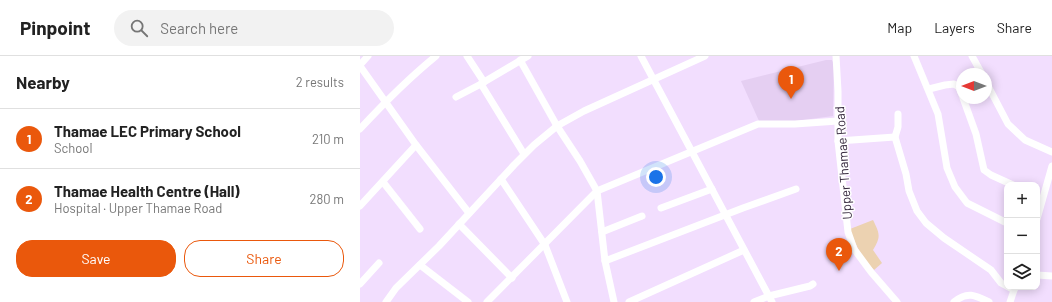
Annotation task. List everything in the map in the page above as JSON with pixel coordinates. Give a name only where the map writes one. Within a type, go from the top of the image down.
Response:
[{"type":"street","points":[[368,56],[360,65],[416,146],[469,213]]},
{"type":"street","points":[[360,129],[385,102],[436,56]]},
{"type":"street","points":[[467,56],[524,154]]},
{"type":"street","points":[[456,98],[528,56]]},
{"type":"street","points":[[641,56],[770,299]]},
{"type":"street","points":[[386,302],[396,288],[439,246],[524,154],[557,126],[584,111],[705,56]]},
{"type":"street","name":"Upper Thamae Road","points":[[837,56],[838,141],[846,222],[854,249],[871,272],[897,302]]},
{"type":"street","points":[[914,56],[929,89],[938,114],[947,168],[955,188],[967,203],[1004,222]]},
{"type":"street","points":[[972,56],[979,68]]},
{"type":"street","points":[[520,60],[557,126],[580,161],[597,191],[605,260],[614,302]]},
{"type":"street","points":[[929,89],[945,85],[956,85]]},
{"type":"street","points":[[992,93],[1008,124],[1025,140],[1052,152]]},
{"type":"street","points":[[965,104],[976,134],[984,170],[1006,182]]},
{"type":"street","points":[[898,114],[898,127],[895,137],[909,191],[917,211],[926,223],[944,238],[991,270],[1000,283],[1004,284]]},
{"type":"street","points":[[487,302],[597,191],[758,124],[795,124],[838,121]]},
{"type":"street","points":[[838,141],[895,137]]},
{"type":"street","points":[[360,206],[416,146]]},
{"type":"street","points":[[1040,198],[1052,166]]},
{"type":"street","points":[[501,179],[545,245],[567,302]]},
{"type":"street","points":[[382,182],[420,230]]},
{"type":"street","points":[[661,208],[712,189]]},
{"type":"street","points":[[605,260],[796,189]]},
{"type":"street","points":[[602,232],[642,216]]},
{"type":"street","points":[[459,224],[512,278]]},
{"type":"street","points":[[628,302],[744,250]]},
{"type":"street","points":[[360,284],[379,263]]},
{"type":"street","points":[[420,265],[468,302]]},
{"type":"street","points":[[1040,275],[1052,276]]},
{"type":"street","points":[[754,302],[770,299],[813,284]]},
{"type":"street","points":[[1010,302],[1014,290]]},
{"type":"street","points":[[954,302],[966,295],[971,294],[989,302]]},
{"type":"shaded area","points":[[826,60],[832,60],[834,64],[833,116],[796,121],[759,121],[741,81]]},
{"type":"shaded area","points":[[873,220],[879,235],[873,250],[882,263],[874,270],[859,251],[850,229]]},
{"type":"place","name":"Thamae LEC Primary School","points":[[791,99]]},
{"type":"place","name":"Thamae Health Centre (Hall)","points":[[839,271]]}]
